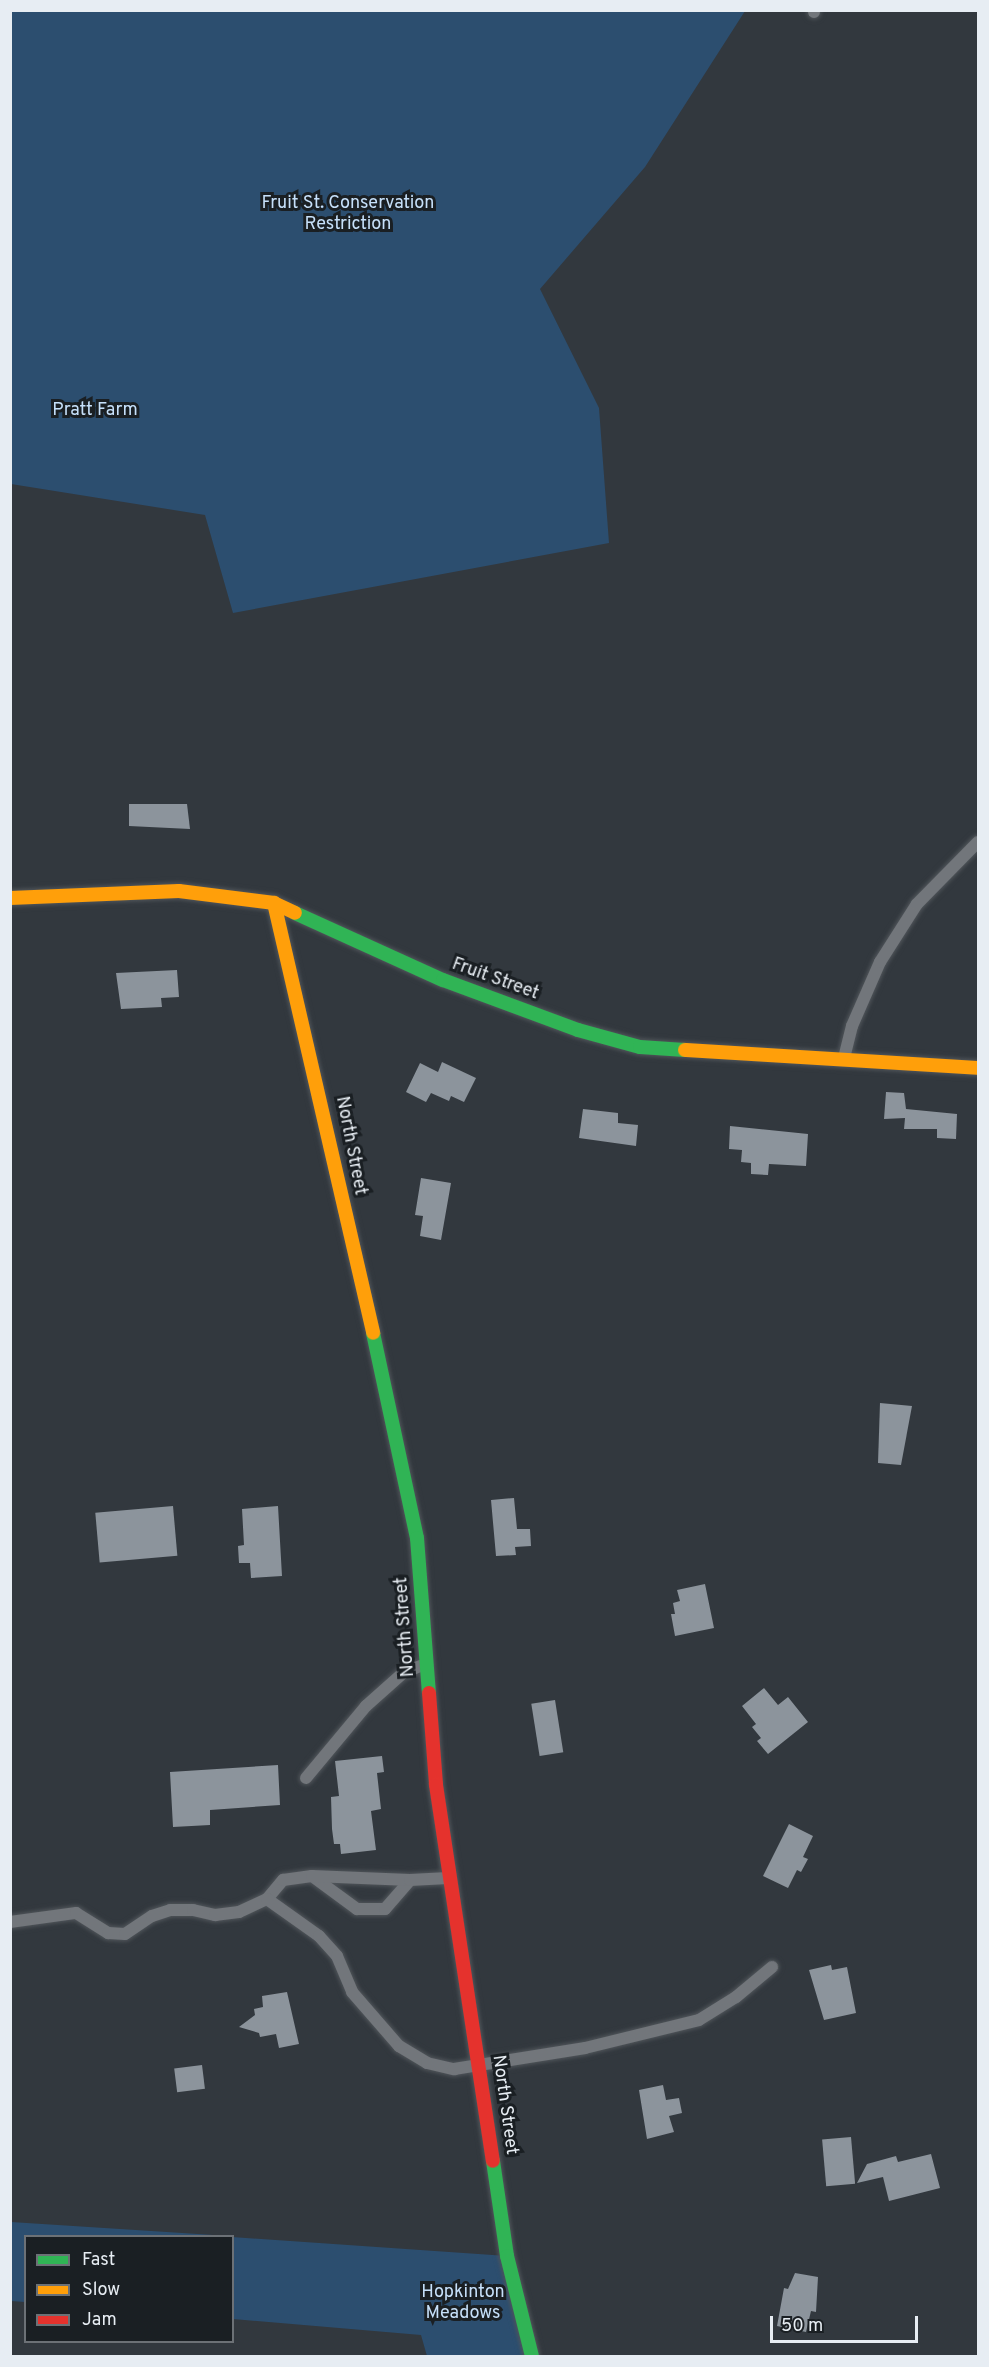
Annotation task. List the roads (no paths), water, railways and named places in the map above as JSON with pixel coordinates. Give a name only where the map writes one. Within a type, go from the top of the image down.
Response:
[{"type":"street","name":"Fruit Street","points":[[10,898],[179,891],[274,903],[443,980],[604,1038],[640,1047],[978,1068]]},
{"type":"street","name":"North Street","points":[[274,903],[328,1125],[415,1529],[436,1785],[480,2064],[507,2256],[532,2356]]},
{"type":"lane","points":[[843,1060],[852,1026],[880,962],[916,904],[978,842]]},
{"type":"lane","points":[[306,1778],[366,1706],[403,1673],[426,1664]]},
{"type":"lane","points":[[312,1876],[357,1909],[385,1909],[410,1880]]},
{"type":"lane","points":[[10,1922],[76,1912],[108,1933],[125,1934],[152,1916],[170,1910],[215,1915],[239,1912],[267,1899],[283,1880],[312,1876],[410,1880],[451,1878]]},
{"type":"lane","points":[[267,1899],[319,1936],[337,1956],[352,1992],[399,2046],[427,2063],[454,2069],[585,2048],[699,2020],[736,1997],[772,1967]]},
{"type":"park label","name":"Fruit St. Conservation Restriction","points":[[348,215]]},
{"type":"park label","name":"Pratt Farm","points":[[95,411]]},
{"type":"park label","name":"Hopkinton Meadows","points":[[463,2304]]}]
